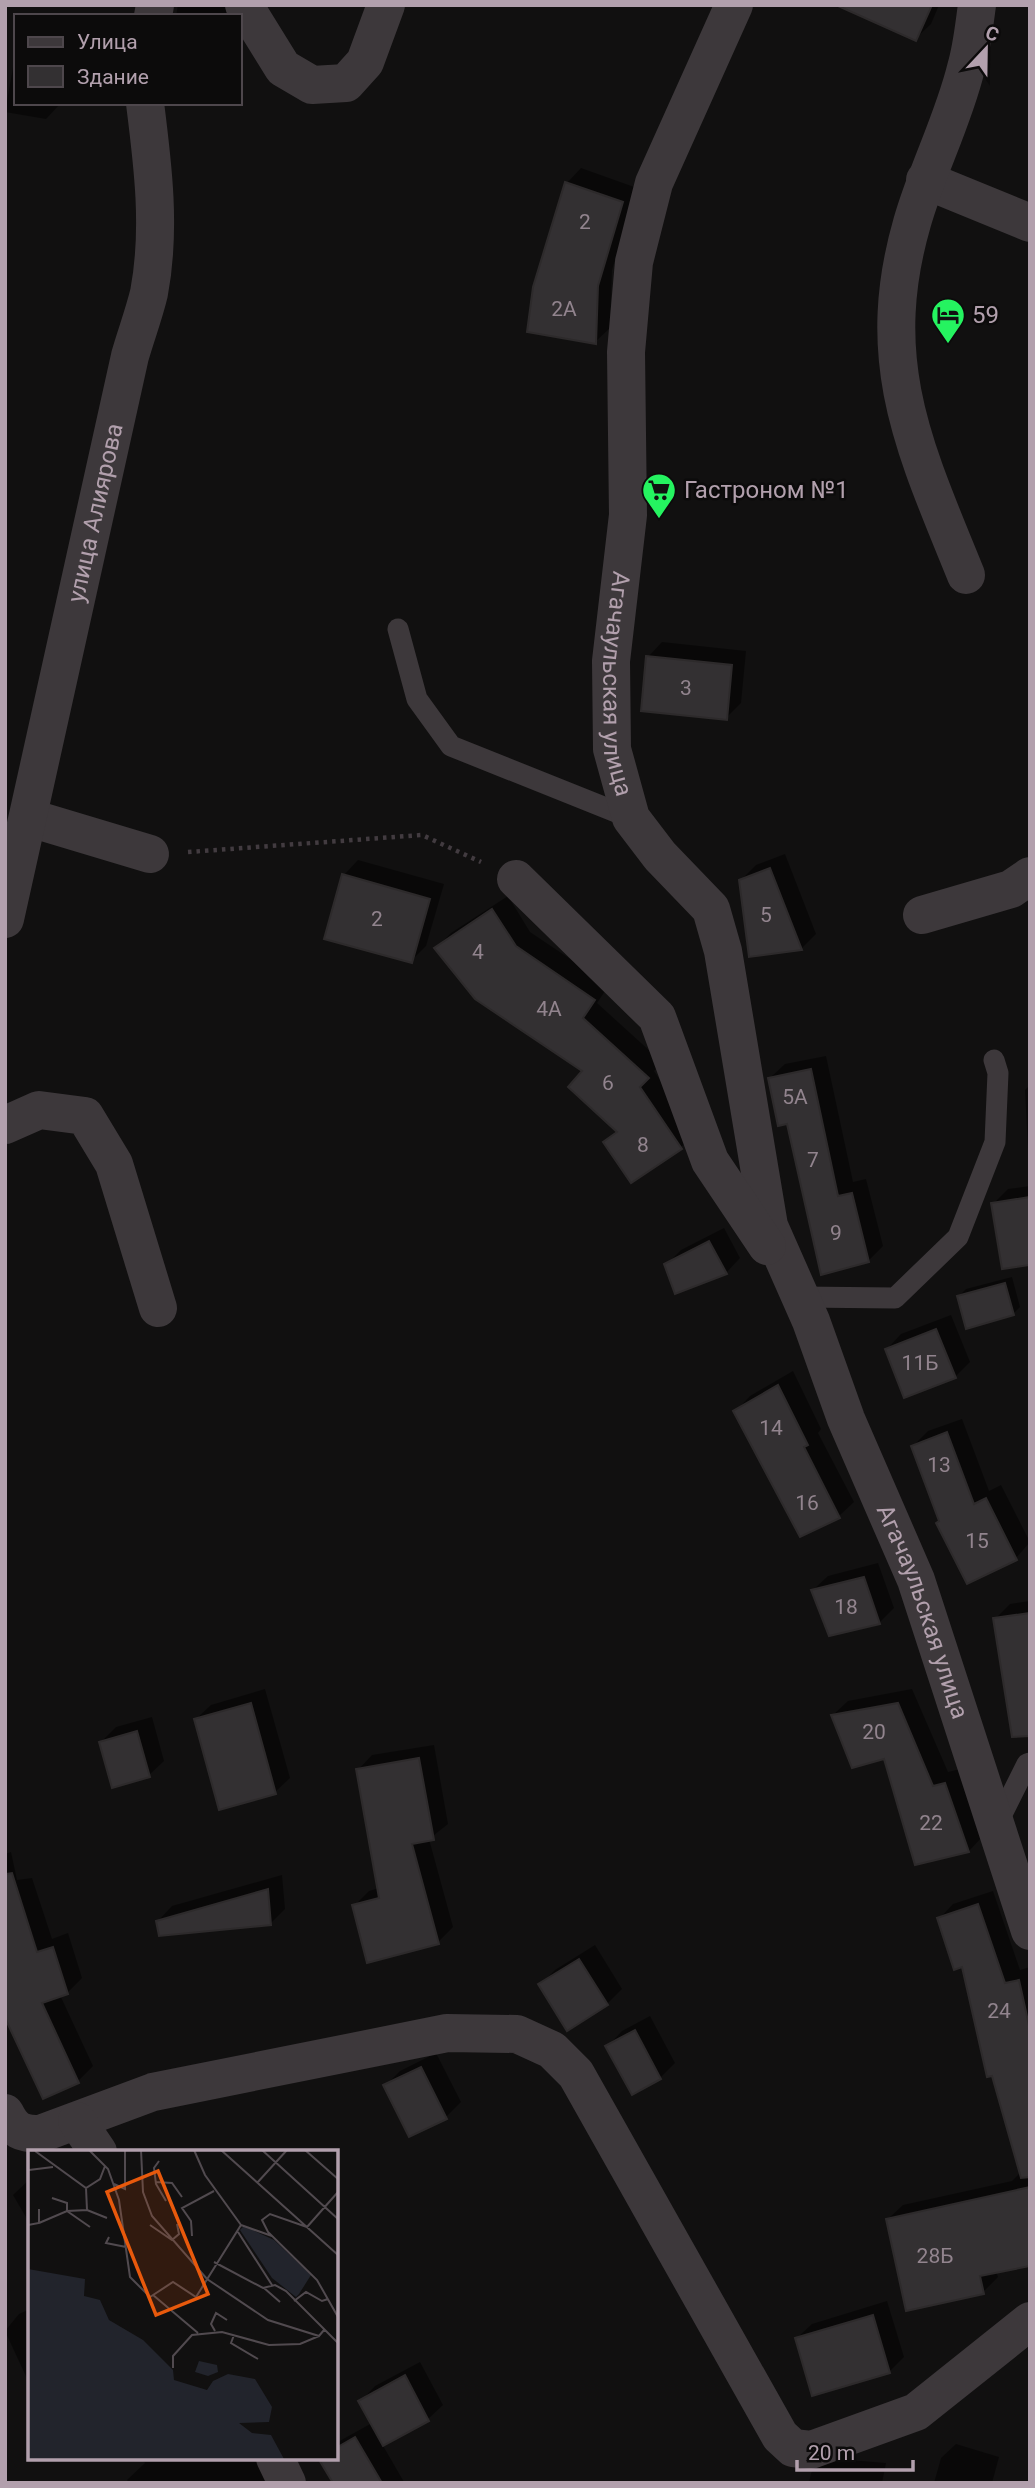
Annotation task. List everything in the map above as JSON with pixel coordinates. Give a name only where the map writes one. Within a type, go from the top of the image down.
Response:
[{"type":"street","points":[[244,5],[284,68],[312,85],[346,83],[365,62],[386,5]]},
{"type":"street","name":"Агачаульская улица","points":[[734,5],[654,183],[634,262],[626,352],[628,515],[611,661],[612,749],[631,818],[660,856],[711,909],[723,951],[769,1226],[801,1297],[846,1419],[916,1580],[1030,1931]]},
{"type":"street","points":[[967,575],[916,451],[896,350],[897,302],[911,225],[966,68],[977,5]]},
{"type":"street","name":"улица Алиярова","points":[[5,919],[30,818],[130,356],[149,293],[155,232],[153,164],[145,105]]},
{"type":"street","points":[[925,180],[1030,223]]},
{"type":"street","points":[[30,818],[150,854]]},
{"type":"street","points":[[922,915],[1011,888],[1030,876]]},
{"type":"street","name":"Агачаульская улица","points":[[516,879],[657,1017],[710,1161],[801,1297]]},
{"type":"street","points":[[5,1125],[39,1110],[85,1116],[114,1164],[158,1308]]},
{"type":"street","points":[[8,2120],[24,2134],[40,2134],[153,2092],[283,2064],[447,2033],[517,2034],[552,2050],[576,2074],[780,2436],[793,2448],[811,2450],[916,2412],[1030,2321]]},
{"type":"street","points":[[77,2121],[97,2150]]},
{"type":"street","points":[[276,2460],[288,2483]]},
{"type":"lane","points":[[398,629],[417,699],[451,746],[631,818]]},
{"type":"lane","points":[[801,1297],[895,1298],[958,1237],[995,1142],[998,1073],[994,1060]]},
{"type":"lane","points":[[995,1828],[1030,1763]]},
{"type":"path","points":[[150,854],[422,835],[516,879]]},
{"type":"building","points":[[836,5],[932,5],[916,41]]},
{"type":"building","points":[[565,182],[623,202],[598,286],[596,344],[527,332],[533,287]]},
{"type":"building","points":[[646,656],[732,665],[727,720],[641,711]]},
{"type":"building","points":[[770,868],[802,950],[749,957],[739,880]]},
{"type":"building","points":[[342,874],[430,899],[412,963],[324,939]]},
{"type":"building","points":[[492,909],[516,946],[595,1000],[583,1018],[649,1078],[640,1087],[682,1149],[631,1183],[603,1142],[617,1132],[568,1087],[582,1071],[475,999],[434,948]]},
{"type":"building","points":[[811,1069],[838,1196],[852,1193],[869,1262],[821,1275],[787,1124],[778,1126],[768,1078]]},
{"type":"building","points":[[1030,1197],[1030,1265],[1002,1269],[991,1203]]},
{"type":"building","points":[[709,1241],[727,1274],[675,1294],[664,1264]]},
{"type":"building","points":[[1005,1283],[1014,1315],[966,1329],[957,1296]]},
{"type":"building","points":[[936,1329],[956,1378],[904,1398],[885,1349]]},
{"type":"building","points":[[778,1385],[808,1445],[804,1447],[840,1518],[800,1537],[733,1411]]},
{"type":"building","points":[[947,1432],[974,1504],[986,1498],[1017,1560],[967,1584],[936,1523],[939,1521],[911,1446]]},
{"type":"building","points":[[864,1577],[880,1624],[829,1636],[811,1590]]},
{"type":"building","points":[[1030,1613],[1030,1736],[1012,1737],[993,1618]]},
{"type":"building","points":[[251,1703],[276,1794],[219,1810],[194,1719]]},
{"type":"building","points":[[898,1703],[933,1786],[945,1783],[969,1852],[915,1865],[884,1759],[852,1768],[831,1715]]},
{"type":"building","points":[[137,1731],[150,1777],[112,1788],[99,1742]]},
{"type":"building","points":[[419,1758],[434,1840],[412,1844],[439,1944],[367,1963],[352,1905],[379,1898],[356,1769]]},
{"type":"building","points":[[12,1873],[37,1952],[53,1947],[68,1994],[42,2003],[79,2083],[43,2099],[5,2018],[5,1874]]},
{"type":"building","points":[[268,1889],[271,1925],[159,1936],[156,1921]]},
{"type":"building","points":[[978,1904],[1005,1983],[1019,1980],[1030,2030],[1030,2177],[1021,2178],[992,2076],[987,2077],[962,1967],[954,1970],[937,1918]]},
{"type":"building","points":[[579,1959],[608,2005],[567,2031],[538,1984]]},
{"type":"building","points":[[635,2030],[661,2079],[632,2095],[605,2046]]},
{"type":"building","points":[[421,2067],[447,2119],[409,2137],[383,2085]]},
{"type":"building","points":[[1030,2187],[1030,2266],[980,2276],[984,2294],[906,2311],[886,2219]]},
{"type":"building","points":[[873,2315],[890,2373],[812,2396],[795,2338]]},
{"type":"building","points":[[405,2375],[429,2421],[383,2446],[358,2401]]},
{"type":"building","points":[[355,2437],[382,2483],[333,2483],[319,2460],[338,2460],[338,2447]]},
{"type":"place","name":"59","points":[[948,345]]},
{"type":"place","name":"Гастроном №1","points":[[659,520]]}]
